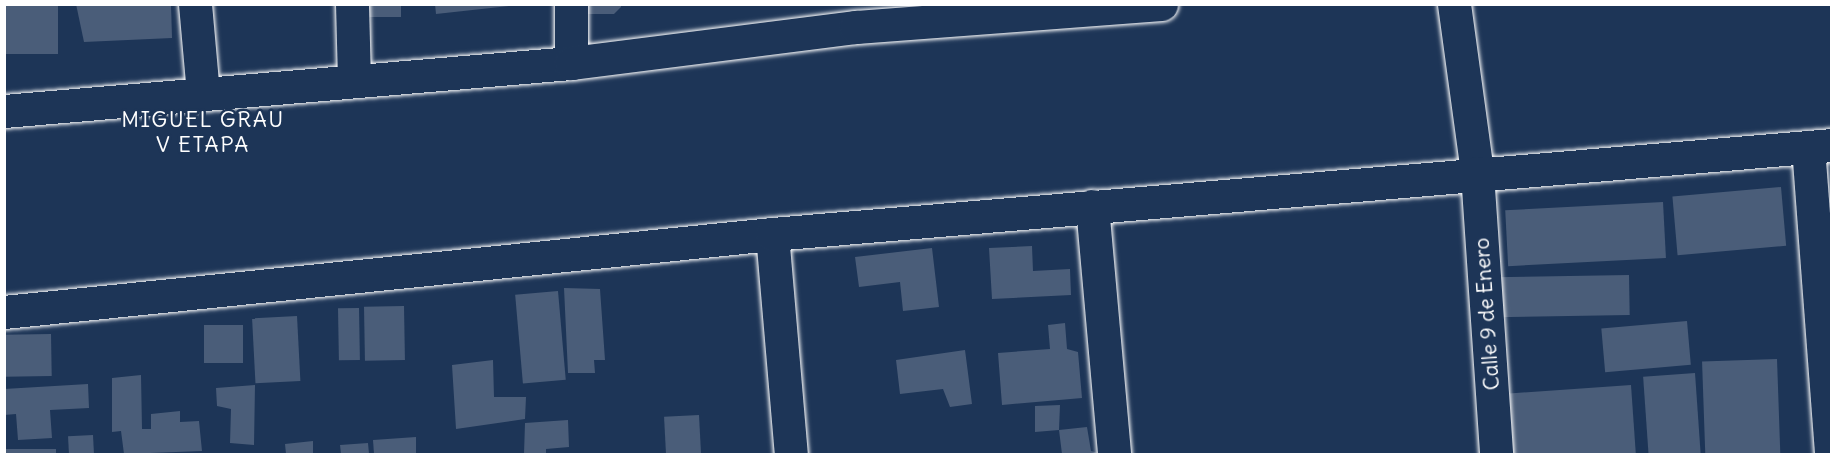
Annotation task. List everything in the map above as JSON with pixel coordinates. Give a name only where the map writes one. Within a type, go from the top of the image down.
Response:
[{"type":"street","points":[[195,4],[203,93]]},
{"type":"street","points":[[352,4],[354,81]]},
{"type":"street","points":[[571,4],[571,63]]},
{"type":"street","points":[[4,111],[571,63],[856,16],[1161,4]]},
{"type":"street","name":"Calle 9 de Enero","points":[[1454,4],[1477,173],[1496,454]]},
{"type":"street","points":[[4,312],[772,234],[1820,146],[1831,448]]},
{"type":"street","points":[[1092,206],[1114,454]]},
{"type":"street","points":[[772,234],[791,454]]},
{"type":"building","points":[[4,4],[58,4],[58,54],[4,54]]},
{"type":"building","points":[[76,4],[171,4],[172,38],[84,42]]},
{"type":"building","points":[[354,4],[401,4],[401,17],[354,17]]},
{"type":"building","points":[[435,4],[508,4],[509,6],[436,14]]},
{"type":"building","points":[[580,5],[621,5],[621,7],[614,14],[580,14]]},
{"type":"building","points":[[1781,187],[1786,246],[1678,255],[1672,196]]},
{"type":"building","points":[[1663,202],[1666,258],[1508,266],[1505,210]]},
{"type":"building","points":[[1032,246],[1033,271],[1070,269],[1071,295],[992,299],[989,248]]},
{"type":"building","points":[[932,248],[939,307],[903,311],[900,282],[859,287],[855,257]]},
{"type":"building","points":[[1629,275],[1630,315],[1495,317],[1494,277]]},
{"type":"building","points":[[564,288],[600,289],[605,360],[594,360],[595,373],[568,373]]},
{"type":"building","points":[[558,291],[566,380],[523,383],[515,295]]},
{"type":"building","points":[[404,306],[405,360],[365,361],[364,307]]},
{"type":"building","points":[[338,308],[359,308],[360,360],[339,360]]},
{"type":"building","points":[[297,316],[300,381],[255,383],[252,318]]},
{"type":"building","points":[[1687,321],[1691,365],[1605,372],[1601,328]]},
{"type":"building","points":[[1065,323],[1067,349],[1078,352],[1082,398],[1002,405],[998,353],[1050,349],[1048,325]]},
{"type":"building","points":[[204,325],[243,325],[243,363],[204,363]]},
{"type":"building","points":[[51,334],[52,376],[5,377],[4,335]]},
{"type":"building","points":[[965,350],[972,404],[950,407],[943,389],[900,394],[896,360]]},
{"type":"building","points":[[1777,359],[1780,454],[1705,454],[1702,362]]},
{"type":"building","points":[[493,360],[494,397],[526,397],[525,419],[456,429],[452,365]]},
{"type":"building","points":[[1695,373],[1701,454],[1649,454],[1643,377]]},
{"type":"building","points":[[141,375],[142,429],[151,429],[151,414],[180,411],[180,422],[199,421],[202,451],[124,454],[121,431],[112,432],[112,378]]},
{"type":"building","points":[[88,384],[89,408],[50,410],[52,438],[18,440],[16,414],[4,415],[4,389]]},
{"type":"building","points":[[255,385],[254,445],[230,443],[231,409],[217,406],[216,388]]},
{"type":"building","points":[[1631,385],[1636,454],[1514,454],[1509,394]]},
{"type":"building","points":[[1060,405],[1059,430],[1035,432],[1035,406]]},
{"type":"building","points":[[699,415],[701,453],[666,454],[664,417]]},
{"type":"building","points":[[568,420],[569,447],[546,449],[546,454],[524,454],[525,423]]},
{"type":"building","points":[[1087,427],[1091,451],[1102,454],[1062,454],[1059,430]]},
{"type":"building","points":[[93,435],[94,454],[69,454],[68,436]]},
{"type":"building","points":[[416,437],[416,454],[374,454],[373,440]]},
{"type":"building","points":[[313,441],[313,454],[286,454],[285,444]]},
{"type":"building","points":[[368,443],[369,454],[341,454],[340,445]]},
{"type":"building","points":[[4,449],[56,449],[56,454],[4,454]]},
{"type":"district","name":"MIGUEL GRAU V ETAPA","points":[[203,132]]}]
